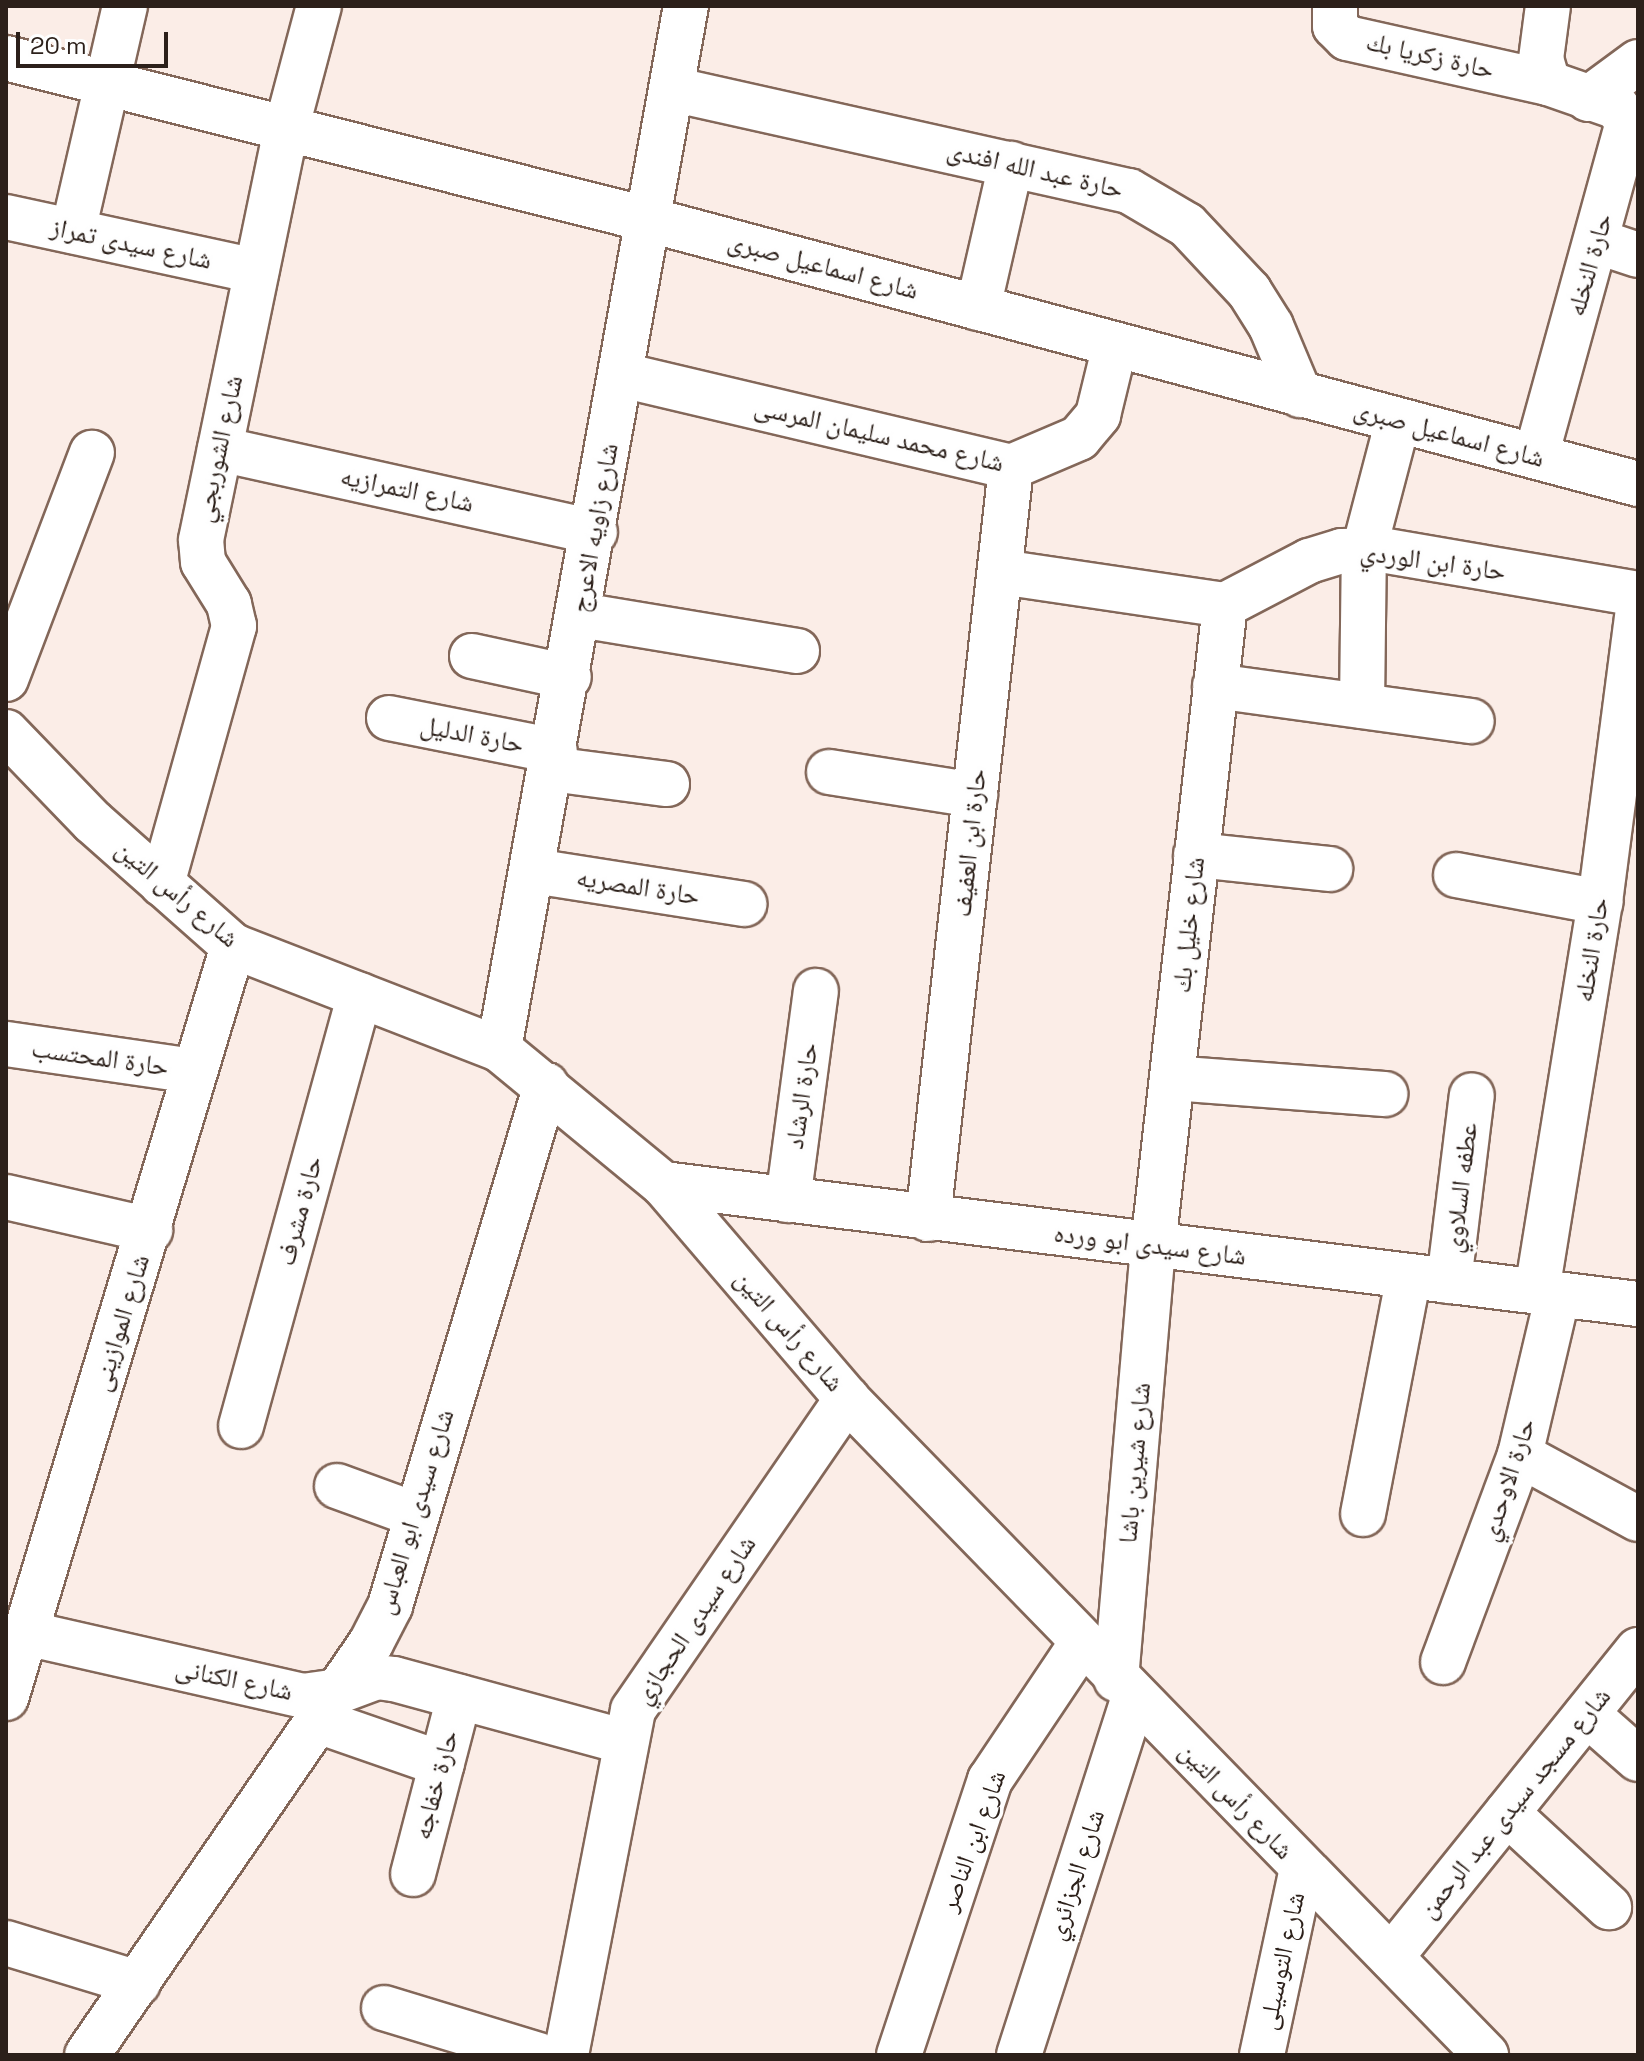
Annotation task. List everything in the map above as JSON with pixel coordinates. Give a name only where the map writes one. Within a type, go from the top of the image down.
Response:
[{"type":"street","points":[[73,231],[125,6]]},
{"type":"street","name":"شارع الشوربجي","points":[[162,884],[234,626],[229,604],[203,562],[201,540],[287,126],[319,6]]},
{"type":"street","name":"شارع زاويه الاعرج","points":[[499,1049],[595,532],[686,6]]},
{"type":"street","name":"حارة زكريا بك","points":[[1335,6],[1335,26],[1347,38],[1548,83]]},
{"type":"street","points":[[1548,6],[1541,59],[1548,83]]},
{"type":"street","name":"شارع اسماعيل صبرى","points":[[6,58],[287,126],[650,220],[1638,484]]},
{"type":"street","points":[[1588,99],[1638,62]]},
{"type":"street","name":"حارة النخله","points":[[1536,456],[1628,123],[1617,107],[1548,83]]},
{"type":"street","name":"حارة عبد الله افندى","points":[[672,89],[1129,191],[1187,225],[1249,291],[1271,326],[1300,395]]},
{"type":"street","points":[[978,308],[1011,164]]},
{"type":"street","name":"شارع سيدى تمراز","points":[[6,217],[256,271]]},
{"type":"street","points":[[1596,241],[1638,255]]},
{"type":"street","name":"شارع محمد سليمان المرسى","points":[[622,375],[1011,467],[1079,438],[1098,415],[1115,345]]},
{"type":"street","points":[[1362,706],[1364,550],[1398,420]]},
{"type":"street","name":"شارع التمرازيه","points":[[220,449],[595,532]]},
{"type":"street","points":[[6,679],[92,453]]},
{"type":"street","name":"حارة ابن العفيف","points":[[928,1219],[1011,467]]},
{"type":"street","name":"حارة ابن الوردي","points":[[1225,605],[1309,561],[1364,550],[1638,594]]},
{"type":"street","points":[[1001,572],[1225,605]]},
{"type":"street","name":"شارع خليل بك","points":[[1153,1246],[1225,605]]},
{"type":"street","name":"حارة النخله","points":[[1547,1292],[1634,673],[1638,608]]},
{"type":"street","points":[[580,615],[797,651]]},
{"type":"street","points":[[472,656],[569,677]]},
{"type":"street","points":[[1215,686],[1472,721]]},
{"type":"street","name":"حارة الدليل","points":[[389,718],[553,760],[667,784]]},
{"type":"street","name":"شارع رأس التين","points":[[6,732],[93,822],[233,946],[499,1049],[663,1184],[847,1399],[1081,1644],[1486,2055]]},
{"type":"street","points":[[829,772],[975,795]]},
{"type":"street","points":[[1196,855],[1330,869]]},
{"type":"street","name":"حارة المصريه","points":[[533,871],[744,904]]},
{"type":"street","points":[[1456,875],[1600,902]]},
{"type":"street","name":"شارع الموازينى","points":[[6,1698],[150,1230],[233,946]]},
{"type":"street","name":"حارة الرشاد","points":[[788,1200],[816,991]]},
{"type":"street","name":"حارة مشرف","points":[[241,1426],[360,995]]},
{"type":"street","name":"حارة المحتسب","points":[[6,1044],[194,1071]]},
{"type":"street","points":[[1172,1078],[1385,1094]]},
{"type":"street","name":"شارع سيدى ابو العباس","points":[[87,2055],[328,1706],[390,1606],[414,1514],[546,1085]]},
{"type":"street","name":"عطفه السلاوي","points":[[1363,1514],[1429,1279],[1472,1095]]},
{"type":"street","name":"شارع سيدى ابو ورده","points":[[663,1184],[1638,1304]]},
{"type":"street","points":[[6,1197],[150,1230]]},
{"type":"street","name":"شارع شيرين باشا","points":[[1125,1687],[1153,1246]]},
{"type":"street","name":"حارة الاوحدي","points":[[1443,1662],[1520,1455],[1547,1292]]},
{"type":"street","name":"شارع سيدى الحجازي","points":[[566,2055],[633,1710],[847,1399]]},
{"type":"street","points":[[1520,1455],[1638,1519]]},
{"type":"street","points":[[337,1486],[414,1514]]},
{"type":"street","name":"شارع الكنانى","points":[[26,1633],[303,1696],[328,1706],[377,1677],[626,1742]]},
{"type":"street","name":"شارع ابن الناصر","points":[[899,2055],[990,1780],[1081,1644]]},
{"type":"street","name":"شارع مسجد سيدى عبد الرحمن","points":[[1391,1957],[1638,1650]]},
{"type":"street","name":"شارع الجزائري","points":[[1019,2055],[1125,1687]]},
{"type":"street","name":"حارة خفاجه","points":[[413,1874],[459,1697]]},
{"type":"street","points":[[328,1706],[442,1764]]},
{"type":"street","points":[[1587,1714],[1638,1759]]},
{"type":"street","points":[[1507,1813],[1609,1907]]},
{"type":"street","name":"شارع التوسيلى","points":[[1262,2055],[1302,1868]]},
{"type":"street","points":[[6,1943],[138,1983]]},
{"type":"street","points":[[384,2008],[539,2055]]}]
